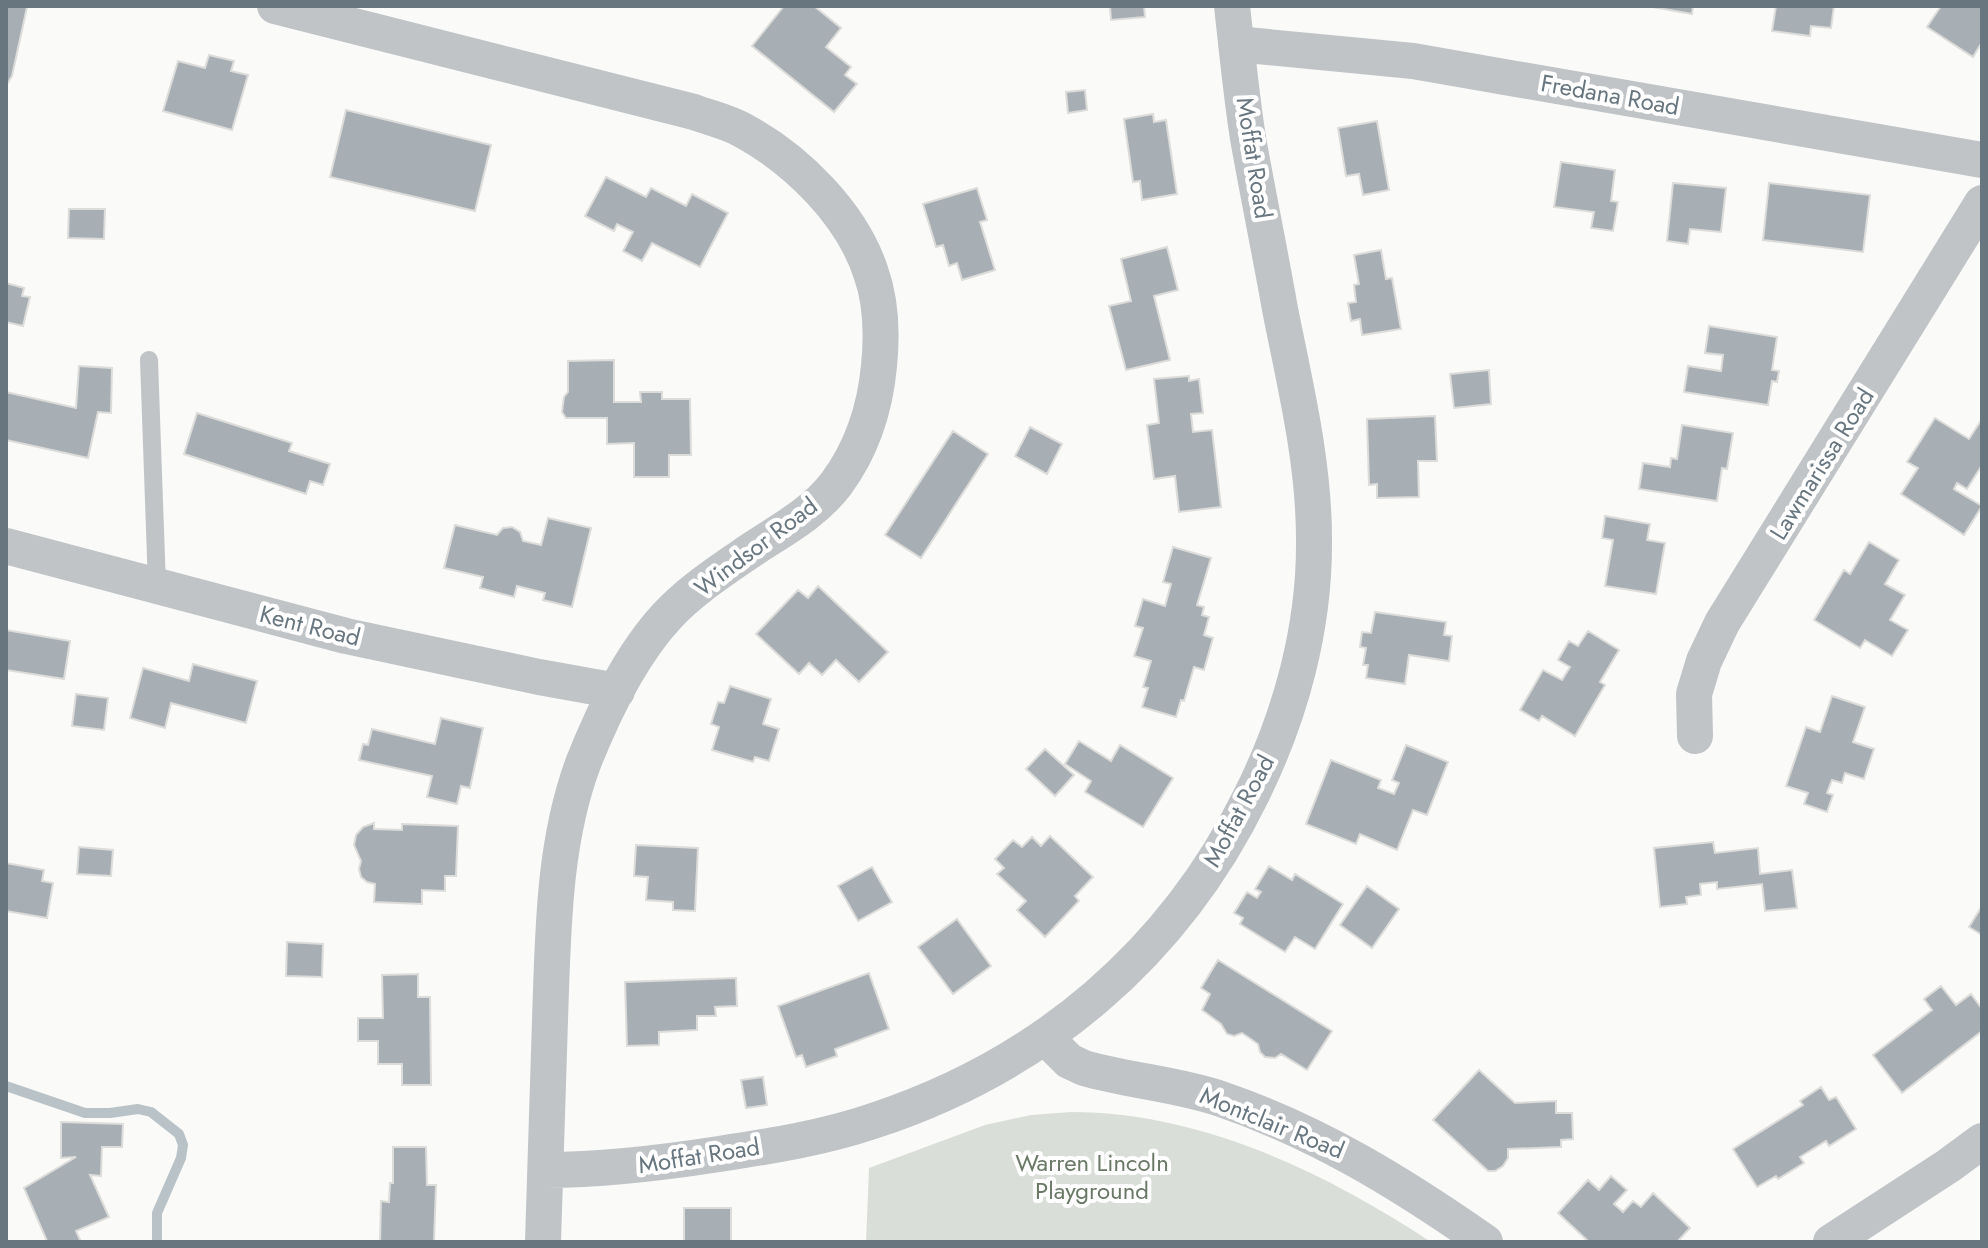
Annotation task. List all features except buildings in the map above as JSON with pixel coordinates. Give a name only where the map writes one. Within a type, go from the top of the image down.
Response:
[{"type":"street","name":"Windsor Road","points":[[275,6],[694,112],[741,129],[781,154],[821,193],[854,233],[872,274],[882,339],[876,394],[861,444],[835,486],[803,517],[732,563],[667,616],[617,691],[584,764],[568,819],[553,930],[543,1242]]},
{"type":"street","name":"Moffat Road","points":[[546,1170],[638,1166],[766,1147],[837,1132],[902,1111],[965,1084],[1020,1055],[1083,1009],[1140,956],[1183,906],[1220,853],[1269,759],[1291,701],[1304,639],[1314,540],[1310,464],[1248,134],[1232,6]]},
{"type":"street","name":"Fredana Road","points":[[1236,44],[1413,61],[1982,160]]},
{"type":"street","name":"Lawmarissa Road","points":[[1695,736],[1694,694],[1704,661],[1722,623],[1982,203]]},
{"type":"street","name":"Kent Road","points":[[6,546],[346,636],[617,691]]},
{"type":"street","name":"Montclair Road","points":[[1046,1038],[1069,1061],[1084,1068],[1220,1099],[1309,1135],[1382,1173],[1485,1242]]},
{"type":"street","points":[[1831,1242],[1982,1141]]},
{"type":"lane","points":[[149,360],[157,586]]},
{"type":"green space","name":"Warren Lincoln Playground","points":[[1071,1112],[1167,1122],[1260,1151],[1348,1192],[1431,1242],[866,1242],[869,1168],[985,1125],[1031,1115]]},
{"type":"waterway","points":[[6,1086],[85,1113],[138,1109],[151,1112],[179,1134],[183,1145],[181,1158],[157,1213],[157,1242]]}]
